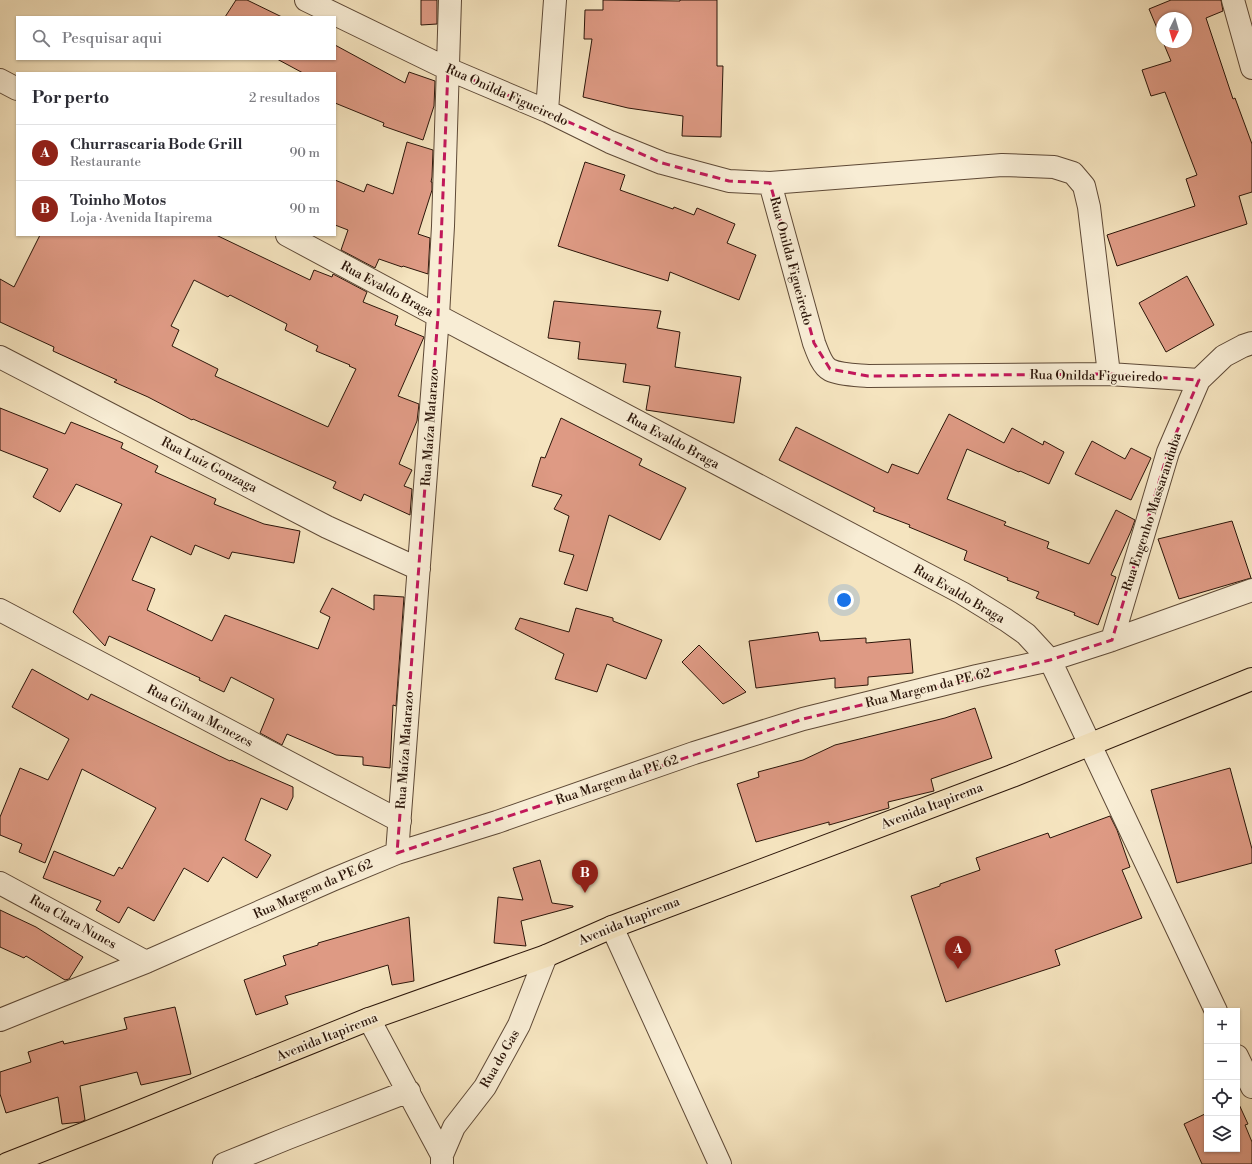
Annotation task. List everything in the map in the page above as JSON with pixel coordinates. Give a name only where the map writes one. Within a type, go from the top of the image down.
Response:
[{"type":"main road","name":"Avenida Itapirema","points":[[7,1164],[369,1019],[546,956],[612,927],[1012,776],[1252,679]]},
{"type":"street","name":"Rua Onilda Figueiredo","points":[[306,0],[448,69],[547,111],[610,142],[662,164],[730,181],[770,183],[814,343],[822,361],[830,370],[868,376],[1109,374],[1198,380]]},
{"type":"street","name":"Rua Maíza Matarazo","points":[[398,853],[438,316],[443,226],[448,24],[450,0]]},
{"type":"street","points":[[547,111],[555,0]]},
{"type":"street","points":[[1233,0],[1252,68]]},
{"type":"street","points":[[0,80],[16,88]]},
{"type":"street","points":[[770,183],[1002,165],[1054,168],[1073,173],[1084,186],[1089,207],[1109,374]]},
{"type":"street","name":"Rua Evaldo Braga","points":[[289,236],[962,593],[1026,634],[1050,660],[1215,1008]]},
{"type":"street","name":"Rua Engenho Massaranduba","points":[[1112,640],[1168,452],[1198,380],[1224,356],[1252,343]]},
{"type":"street","name":"Rua Luiz Gonzaga","points":[[0,357],[327,527],[419,569]]},
{"type":"street","name":"Rua Margem da PE 62","points":[[0,1020],[146,962],[332,880],[398,853],[497,822],[694,753],[803,719],[977,676],[1050,660],[1112,640],[1252,590]]},
{"type":"street","name":"Rua Gilvan Menezes","points":[[0,610],[400,821]]},
{"type":"street","name":"Rua Clara Nunes","points":[[0,883],[146,962]]},
{"type":"street","points":[[612,927],[720,1164]]},
{"type":"street","name":"Rua do Gas","points":[[442,1160],[454,1127],[485,1087],[519,1025],[546,956]]},
{"type":"street","name":"Rua do Gas","points":[[369,1019],[409,1091],[442,1160]]},
{"type":"street","points":[[1240,1062],[1252,1088]]},
{"type":"street","points":[[224,1164],[409,1091]]},
{"type":"highlighted area","points":[[448,69],[662,163],[729,181],[770,183],[814,343],[830,369],[868,376],[1109,374],[1199,380],[1168,452],[1112,640],[1050,660],[803,719],[397,853],[438,316]]},
{"type":"building","points":[[236,0],[247,0],[280,16],[226,16]]},
{"type":"building","points":[[421,0],[437,0],[437,24],[421,25]]},
{"type":"building","points":[[603,0],[717,0],[717,66],[723,66],[721,137],[682,136],[683,116],[628,108],[583,97],[592,39],[584,39],[585,10],[603,10]]},
{"type":"building","points":[[1171,0],[1221,0],[1223,11],[1206,18],[1233,99],[1235,98],[1252,144],[1252,192],[1239,196],[1247,224],[1117,266],[1107,235],[1195,206],[1186,179],[1197,175],[1165,92],[1151,96],[1142,70],[1171,61],[1166,48],[1192,48],[1192,12],[1156,12],[1156,26],[1149,9]]},
{"type":"building","points":[[336,46],[405,83],[409,72],[435,81],[434,106],[423,140],[383,126],[384,123],[336,103],[336,72],[301,72],[279,60],[336,60]]},
{"type":"building","points":[[407,142],[433,150],[432,190],[418,234],[430,238],[428,274],[379,259],[375,268],[341,250],[348,230],[336,225],[336,180],[364,192],[367,184],[393,194]]},
{"type":"building","points":[[585,162],[625,175],[620,190],[694,215],[697,208],[735,224],[727,243],[756,255],[739,300],[670,272],[668,281],[558,246]]},
{"type":"building","points":[[40,236],[218,236],[310,280],[314,270],[332,277],[333,274],[367,292],[363,302],[398,316],[395,325],[424,337],[398,396],[419,404],[417,421],[399,464],[412,470],[404,486],[412,489],[410,515],[364,494],[361,501],[333,488],[336,482],[193,419],[192,420],[148,397],[114,382],[117,380],[53,351],[54,347],[0,322],[0,279],[14,287]],"holes":[[[194,280],[228,297],[230,295],[287,324],[285,330],[318,346],[316,351],[356,369],[328,427],[215,376],[218,369],[172,346],[179,330],[171,326]]]},
{"type":"building","points":[[1187,276],[1214,325],[1166,352],[1139,303]]},
{"type":"building","points":[[554,301],[661,311],[657,328],[680,332],[675,367],[741,377],[734,423],[646,410],[650,386],[623,382],[626,364],[578,359],[580,342],[548,338]]},
{"type":"building","points":[[0,408],[65,434],[71,422],[123,443],[121,448],[158,466],[155,472],[216,499],[214,504],[264,524],[300,531],[294,563],[232,552],[229,559],[195,545],[191,555],[151,536],[132,580],[155,589],[147,610],[212,641],[225,615],[318,649],[330,617],[320,612],[332,588],[374,610],[374,595],[404,597],[396,706],[393,705],[390,768],[363,765],[363,757],[336,755],[287,734],[282,745],[260,733],[274,699],[231,677],[224,692],[199,680],[200,678],[109,636],[105,646],[73,612],[122,504],[76,484],[60,512],[33,497],[48,469],[0,450]]},
{"type":"building","points":[[949,414],[1004,443],[1012,428],[1043,445],[1044,441],[1064,452],[1049,484],[967,449],[947,499],[1006,522],[1004,525],[1049,542],[1047,548],[1089,564],[1116,510],[1135,520],[1111,575],[1116,577],[1098,625],[1074,615],[1075,613],[1036,598],[1039,592],[1007,580],[1008,578],[964,560],[967,551],[909,527],[910,525],[873,511],[875,508],[779,460],[796,427],[888,473],[892,464],[918,474]]},
{"type":"building","points":[[561,418],[642,459],[639,465],[686,488],[660,540],[609,515],[587,591],[564,584],[574,555],[559,551],[569,516],[554,509],[562,495],[532,486],[541,457],[545,458]]},
{"type":"building","points":[[1092,441],[1125,459],[1131,448],[1151,458],[1131,500],[1075,474]]},
{"type":"building","points":[[1232,521],[1251,578],[1179,599],[1158,539]]},
{"type":"building","points":[[576,608],[613,618],[613,621],[662,640],[646,679],[607,664],[597,692],[555,679],[564,654],[515,629],[520,618],[569,632]]},
{"type":"building","points":[[818,632],[820,641],[866,638],[866,643],[910,639],[913,673],[868,677],[868,685],[835,688],[835,678],[756,688],[749,641]]},
{"type":"building","points":[[699,645],[746,692],[723,704],[682,662]]},
{"type":"building","points":[[32,669],[88,700],[91,694],[230,761],[231,760],[293,787],[293,797],[287,810],[261,798],[245,840],[271,855],[257,878],[223,857],[208,882],[184,868],[154,921],[128,907],[119,923],[96,910],[101,901],[43,878],[54,851],[114,876],[119,867],[122,869],[156,808],[82,769],[45,863],[19,852],[22,844],[0,835],[0,817],[20,768],[48,780],[69,739],[12,707]]},
{"type":"building","points":[[975,708],[992,758],[931,779],[934,791],[888,802],[889,808],[829,825],[829,822],[756,842],[737,784],[759,777],[758,772],[803,760],[835,745],[945,718]]},
{"type":"building","points":[[1230,768],[1252,849],[1252,863],[1177,883],[1151,790]]},
{"type":"building","points":[[1110,816],[1117,830],[1130,867],[1122,870],[1142,918],[1055,950],[1060,965],[946,1002],[911,896],[980,870],[976,858],[1048,833],[1050,838]]},
{"type":"building","points":[[540,860],[552,903],[573,907],[521,921],[526,946],[494,943],[498,897],[523,900],[513,868]]},
{"type":"building","points":[[0,910],[36,927],[83,957],[69,979],[65,980],[26,956],[24,958],[0,947]]},
{"type":"building","points":[[409,917],[414,981],[392,985],[388,965],[285,996],[288,1004],[256,1015],[244,980],[286,965],[283,956],[318,945],[318,943]]},
{"type":"building","points":[[175,1007],[191,1074],[141,1085],[137,1072],[80,1086],[85,1120],[81,1122],[62,1124],[58,1097],[6,1113],[0,1094],[0,1072],[31,1062],[28,1052],[63,1041],[64,1044],[127,1029],[124,1018]]},
{"type":"building","points":[[1240,1107],[1248,1124],[1245,1125],[1252,1142],[1252,1164],[1202,1164],[1184,1124],[1204,1114],[1204,1152],[1240,1152]]},
{"type":"place","name":"Toinho Motos","points":[[585,893]]},
{"type":"place","name":"Churrascaria Bode Grill","points":[[958,969]]}]
